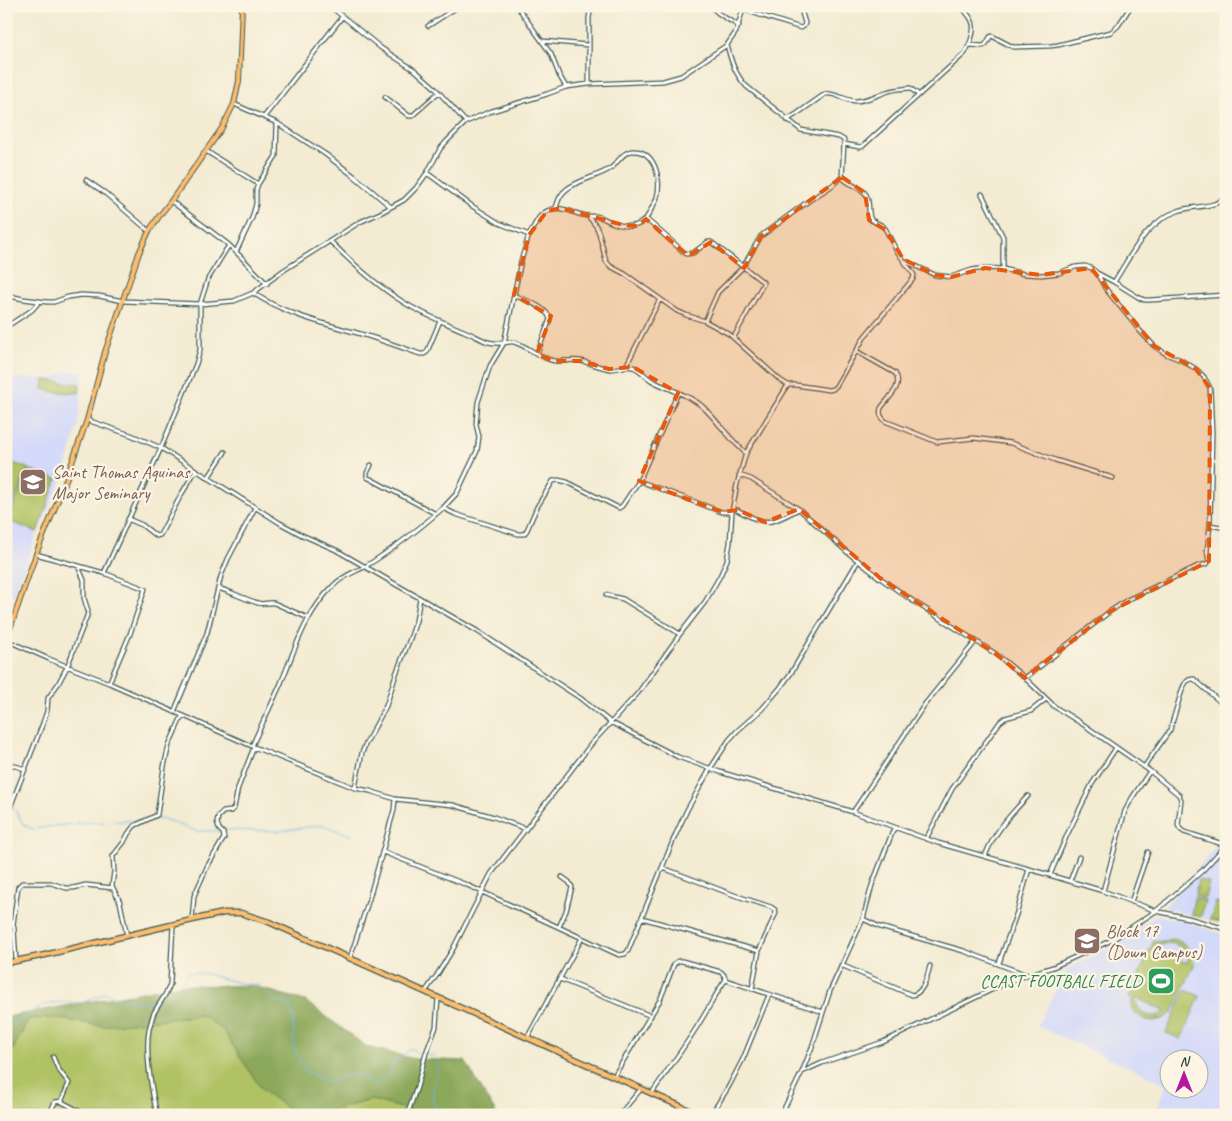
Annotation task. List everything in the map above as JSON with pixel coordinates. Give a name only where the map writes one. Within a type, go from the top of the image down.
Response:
[{"type":"highway","points":[[6,963],[45,956],[224,913],[241,913],[269,922],[700,1115]]},
{"type":"main road","points":[[6,640],[36,554],[63,488],[87,420],[105,352],[139,253],[149,231],[222,128],[234,104],[239,81],[240,7]]},
{"type":"street","points":[[330,6],[381,48],[416,71],[439,92],[466,122]]},
{"type":"street","points":[[428,26],[460,6]]},
{"type":"street","points":[[517,6],[551,54],[566,87]]},
{"type":"street","points":[[589,84],[588,45],[591,6]]},
{"type":"street","points":[[711,6],[719,16],[730,19],[739,26]]},
{"type":"street","points":[[6,295],[39,302],[54,302],[81,295],[100,296],[123,301],[200,304],[234,301],[253,293],[284,270],[360,222],[404,200],[427,173],[440,149],[466,122],[489,112],[566,87],[673,79],[686,74],[727,45],[739,26],[744,8],[801,28],[805,24],[800,6]]},
{"type":"street","points":[[844,144],[863,146],[965,53],[970,45],[973,23],[961,6]]},
{"type":"street","points":[[970,45],[983,46],[992,36],[1013,47],[1058,45],[1110,32],[1118,26],[1131,6]]},
{"type":"street","points":[[264,117],[342,17]]},
{"type":"street","points":[[542,41],[588,45]]},
{"type":"street","points":[[704,321],[718,292],[743,267],[761,236],[810,200],[830,188],[842,177],[844,140],[801,130],[746,86],[733,67],[727,45]]},
{"type":"street","points":[[788,120],[829,93],[852,101],[867,100],[894,89],[910,88],[919,95]]},
{"type":"street","points":[[385,97],[409,116],[412,116],[439,92]]},
{"type":"street","points":[[234,104],[278,123],[340,165],[391,207]]},
{"type":"street","points":[[236,252],[252,218],[256,204],[258,184],[276,156],[278,123]]},
{"type":"street","points":[[206,151],[258,184]]},
{"type":"street","points":[[192,920],[194,896],[207,867],[224,838],[223,833],[218,829],[218,817],[223,812],[231,811],[234,808],[238,788],[253,746],[308,618],[334,585],[391,549],[436,514],[457,493],[477,452],[479,437],[476,424],[478,402],[490,366],[504,343],[529,235],[543,213],[556,208],[588,216],[596,216],[613,223],[632,226],[641,224],[646,219],[657,199],[659,187],[653,161],[645,154],[631,151],[605,172],[567,188],[562,193],[556,208]]},
{"type":"street","points":[[427,173],[499,223],[529,235]]},
{"type":"street","points":[[588,216],[596,226],[606,261],[610,266],[625,274],[676,311],[704,321],[734,337],[743,348],[788,385],[829,390],[833,389],[865,336],[913,279],[914,275],[892,244],[886,230],[871,220],[865,192],[842,177]]},
{"type":"street","points":[[86,180],[105,193],[149,231]]},
{"type":"street","points":[[982,194],[1003,237],[1003,269]]},
{"type":"street","points":[[1114,282],[1144,236],[1154,225],[1179,210],[1218,203],[1226,197]]},
{"type":"street","points":[[171,201],[229,245],[267,284]]},
{"type":"street","points":[[646,219],[686,254],[690,254],[711,242],[763,282],[734,337]]},
{"type":"street","points":[[330,241],[376,283],[402,302],[490,343],[512,342],[553,361],[580,360],[609,368],[616,369],[626,366],[638,369],[650,379],[695,401],[736,445],[746,453]]},
{"type":"street","points":[[104,573],[161,448],[196,364],[200,350],[200,304],[208,279],[229,245]]},
{"type":"street","points":[[903,259],[935,275],[951,277],[985,268],[1041,275],[1059,273],[1075,267],[1085,266],[1144,300],[1226,295]]},
{"type":"street","points":[[1025,678],[1127,600],[1198,566],[1207,564],[1209,561],[1207,551],[1210,525],[1212,433],[1210,388],[1204,377],[1196,369],[1154,346],[1105,288],[1097,273]]},
{"type":"street","points":[[253,293],[274,306],[303,318],[355,332],[420,354],[427,352],[440,321]]},
{"type":"street","points":[[514,296],[545,310],[549,314],[550,319],[538,354]]},
{"type":"street","points":[[626,366],[660,299]]},
{"type":"street","points":[[6,327],[32,310],[39,302]]},
{"type":"street","points":[[856,351],[895,373],[898,378],[897,387],[881,408],[880,412],[885,421],[937,442],[974,438],[1011,443],[1113,478]]},
{"type":"street","points":[[425,992],[453,949],[491,874],[592,743],[638,693],[705,602],[727,560],[738,475],[746,453],[788,385]]},
{"type":"street","points":[[443,508],[475,521],[518,534],[524,534],[537,507],[553,481],[558,480],[567,482],[619,508],[639,481],[678,393]]},
{"type":"street","points":[[87,420],[131,435],[161,448],[255,508],[302,535],[366,566],[478,631],[580,698],[610,722],[678,757],[710,769],[853,812],[926,839],[1103,891],[1156,911],[1226,929]]},
{"type":"street","points":[[208,478],[224,452]]},
{"type":"street","points":[[371,465],[367,477],[436,514]]},
{"type":"street","points":[[128,520],[142,525],[156,536],[160,535],[196,470]]},
{"type":"street","points":[[738,475],[751,480],[799,509],[858,561],[907,597],[996,654],[1025,678],[1055,707],[1150,771],[1179,795],[1182,800],[1178,825],[1184,832],[1226,845]]},
{"type":"street","points":[[639,481],[722,512],[733,510],[760,521],[773,521],[799,509]]},
{"type":"street","points":[[174,712],[207,634],[218,588],[228,559],[255,508]]},
{"type":"street","points":[[1210,525],[1226,528]]},
{"type":"street","points":[[36,554],[104,573],[144,588],[145,591],[130,634],[109,683]]},
{"type":"street","points":[[383,852],[482,892],[620,955],[625,954],[642,918],[675,836],[710,769],[729,740],[762,709],[791,673],[858,561]]},
{"type":"street","points":[[6,818],[47,711],[48,698],[67,666],[87,616],[84,580],[78,566]]},
{"type":"street","points":[[218,588],[233,592],[259,604],[274,603],[308,618]]},
{"type":"street","points":[[606,594],[623,599],[680,634]]},
{"type":"street","points":[[355,788],[365,744],[386,706],[416,621],[420,598]]},
{"type":"street","points":[[6,640],[49,660],[109,683],[182,716],[355,788],[394,799],[453,805],[526,829]]},
{"type":"street","points":[[853,812],[925,704],[976,641]]},
{"type":"street","points":[[1144,767],[1170,730],[1184,684],[1187,680],[1194,679],[1226,707]]},
{"type":"street","points":[[926,839],[952,789],[1000,722],[1005,718],[1031,711],[1046,699]]},
{"type":"street","points":[[127,936],[120,902],[113,888],[113,856],[134,826],[157,815],[169,745],[182,716]]},
{"type":"street","points":[[1050,875],[1092,784],[1116,748]]},
{"type":"street","points":[[6,763],[25,769]]},
{"type":"street","points":[[1103,891],[1125,811],[1150,771]]},
{"type":"street","points":[[985,856],[987,849],[1005,820],[1028,796]]},
{"type":"street","points":[[350,958],[383,852],[394,810],[394,799]]},
{"type":"street","points":[[781,1115],[812,1047],[830,991],[862,918],[872,885],[894,827]]},
{"type":"street","points":[[1225,839],[1226,845]]},
{"type":"street","points":[[802,1072],[883,1042],[1008,982],[1053,967],[1112,940],[1156,911],[1203,870],[1226,845]]},
{"type":"street","points":[[1131,902],[1148,852]]},
{"type":"street","points":[[1070,881],[1079,857]]},
{"type":"street","points":[[663,868],[774,910],[776,913],[759,951],[752,989]]},
{"type":"street","points":[[999,963],[1018,912],[1029,869]]},
{"type":"street","points":[[558,927],[566,911],[572,887],[570,882],[562,877]]},
{"type":"street","points":[[16,961],[13,925],[18,887],[22,883],[51,883],[66,888],[86,885],[113,888]]},
{"type":"street","points":[[642,918],[759,951]]},
{"type":"street","points":[[862,918],[891,931],[964,951],[1027,975]]},
{"type":"street","points":[[6,921],[13,925]]},
{"type":"street","points":[[157,1115],[151,1082],[148,1047],[149,1029],[154,1013],[169,989],[173,925]]},
{"type":"street","points":[[527,1038],[582,938]]},
{"type":"street","points":[[614,1076],[651,1016],[664,992],[674,964],[678,961],[721,972],[726,980],[824,1012]]},
{"type":"street","points":[[841,965],[912,994],[917,994],[921,990],[930,966]]},
{"type":"street","points":[[560,979],[651,1016]]},
{"type":"street","points":[[652,1093],[726,980]]},
{"type":"street","points":[[711,1115],[743,1059],[770,995]]},
{"type":"street","points":[[407,1115],[436,1027],[438,998]]},
{"type":"street","points":[[53,1057],[58,1069],[69,1083],[62,1102]]},
{"type":"street","points":[[619,1115],[641,1089]]},
{"type":"street","points":[[49,1115],[56,1102],[62,1102],[87,1115]]},
{"type":"highlighted area","points":[[842,177],[865,193],[869,220],[886,230],[903,259],[935,275],[951,277],[985,268],[1041,275],[1091,268],[1154,346],[1196,369],[1210,388],[1209,561],[1109,612],[1025,678],[996,654],[880,578],[799,509],[765,522],[738,510],[722,512],[639,481],[678,393],[633,367],[609,369],[580,361],[553,361],[537,354],[551,316],[514,295],[529,235],[547,211],[561,208],[623,225],[637,226],[646,219],[688,256],[711,242],[744,268],[761,236]]},
{"type":"shaded area","name":"Saint Thomas Aquinas Major Seminary","points":[[83,371],[78,425],[64,473],[34,541],[15,594],[13,596],[6,594],[6,378],[54,378],[63,372]]},
{"type":"shaded area","points":[[1226,835],[1226,924],[1164,908]]},
{"type":"shaded area","points":[[1157,915],[1226,935],[1226,1115],[1155,1115],[1161,1098],[1210,1098],[1210,1048],[1160,1048],[1160,1081],[1037,1026],[1066,970],[1111,947]]},
{"type":"green space","points":[[44,380],[80,384],[79,393],[55,392],[43,389]]},
{"type":"green space","points":[[6,461],[28,468],[6,520]]},
{"type":"green space","points":[[29,469],[57,479],[37,532],[8,521]]},
{"type":"green space","points":[[1198,880],[1209,882],[1205,898],[1195,896]]},
{"type":"green space","points":[[1194,898],[1205,900],[1201,917],[1191,915]]},
{"type":"green space","points":[[1216,902],[1225,905],[1220,922],[1210,920]]},
{"type":"green space","name":"CCAST FOOTBALL FIELD","points":[[1172,939],[1185,944],[1192,955],[1194,965],[1172,1013],[1163,1019],[1153,1021],[1147,1020],[1135,1013],[1131,1006],[1132,999],[1129,998],[1154,940],[1158,942]],"holes":[[[1168,943],[1183,948],[1187,955],[1188,963],[1157,950],[1161,945]],[[1136,998],[1165,1011],[1161,1015],[1146,1015],[1139,1008]]]},
{"type":"green space","points":[[180,985],[253,986],[305,1001],[367,1047],[415,1059],[465,1061],[497,1115],[420,1115],[417,1112],[372,1100],[314,1115],[297,1115],[262,1090],[223,1030],[201,1015],[103,1026],[54,1018],[29,1019],[6,1062],[6,1017]]},
{"type":"green space","points":[[1185,990],[1200,996],[1181,1039],[1166,1033]]},
{"type":"green space","points":[[201,1015],[223,1030],[262,1090],[297,1115],[6,1115],[6,1062],[29,1019],[54,1018],[103,1026]]},
{"type":"green space","points":[[372,1100],[417,1112],[420,1115],[314,1115]]},
{"type":"waterway","points":[[6,800],[16,811],[23,824],[32,829],[79,823],[144,820]]},
{"type":"waterway","points":[[150,819],[164,819],[196,831],[219,831]]},
{"type":"waterway","points":[[223,830],[279,831],[323,825],[352,836]]},
{"type":"waterway","points":[[166,996],[176,989],[188,973],[207,974],[238,983],[259,985],[274,1001],[289,1004],[293,1018],[294,1049],[305,1071],[331,1082],[344,1076],[358,1073],[374,1086],[388,1076],[394,1062],[412,1048],[423,1057]]},
{"type":"waterway","points":[[6,1029],[43,1005],[61,1002],[82,1003],[105,993],[124,999],[154,1004],[160,999]]},
{"type":"waterway","points":[[427,1056],[434,1055],[438,1068],[433,1090],[433,1101],[443,1115]]},
{"type":"place","name":"Saint Thomas Aquinas Major Seminary","points":[[33,482]]},
{"type":"place","name":"Block 17 (Down Campus)","points":[[1087,941]]},
{"type":"place","name":"CCAST FOOTBALL FIELD","points":[[1161,981]]}]
